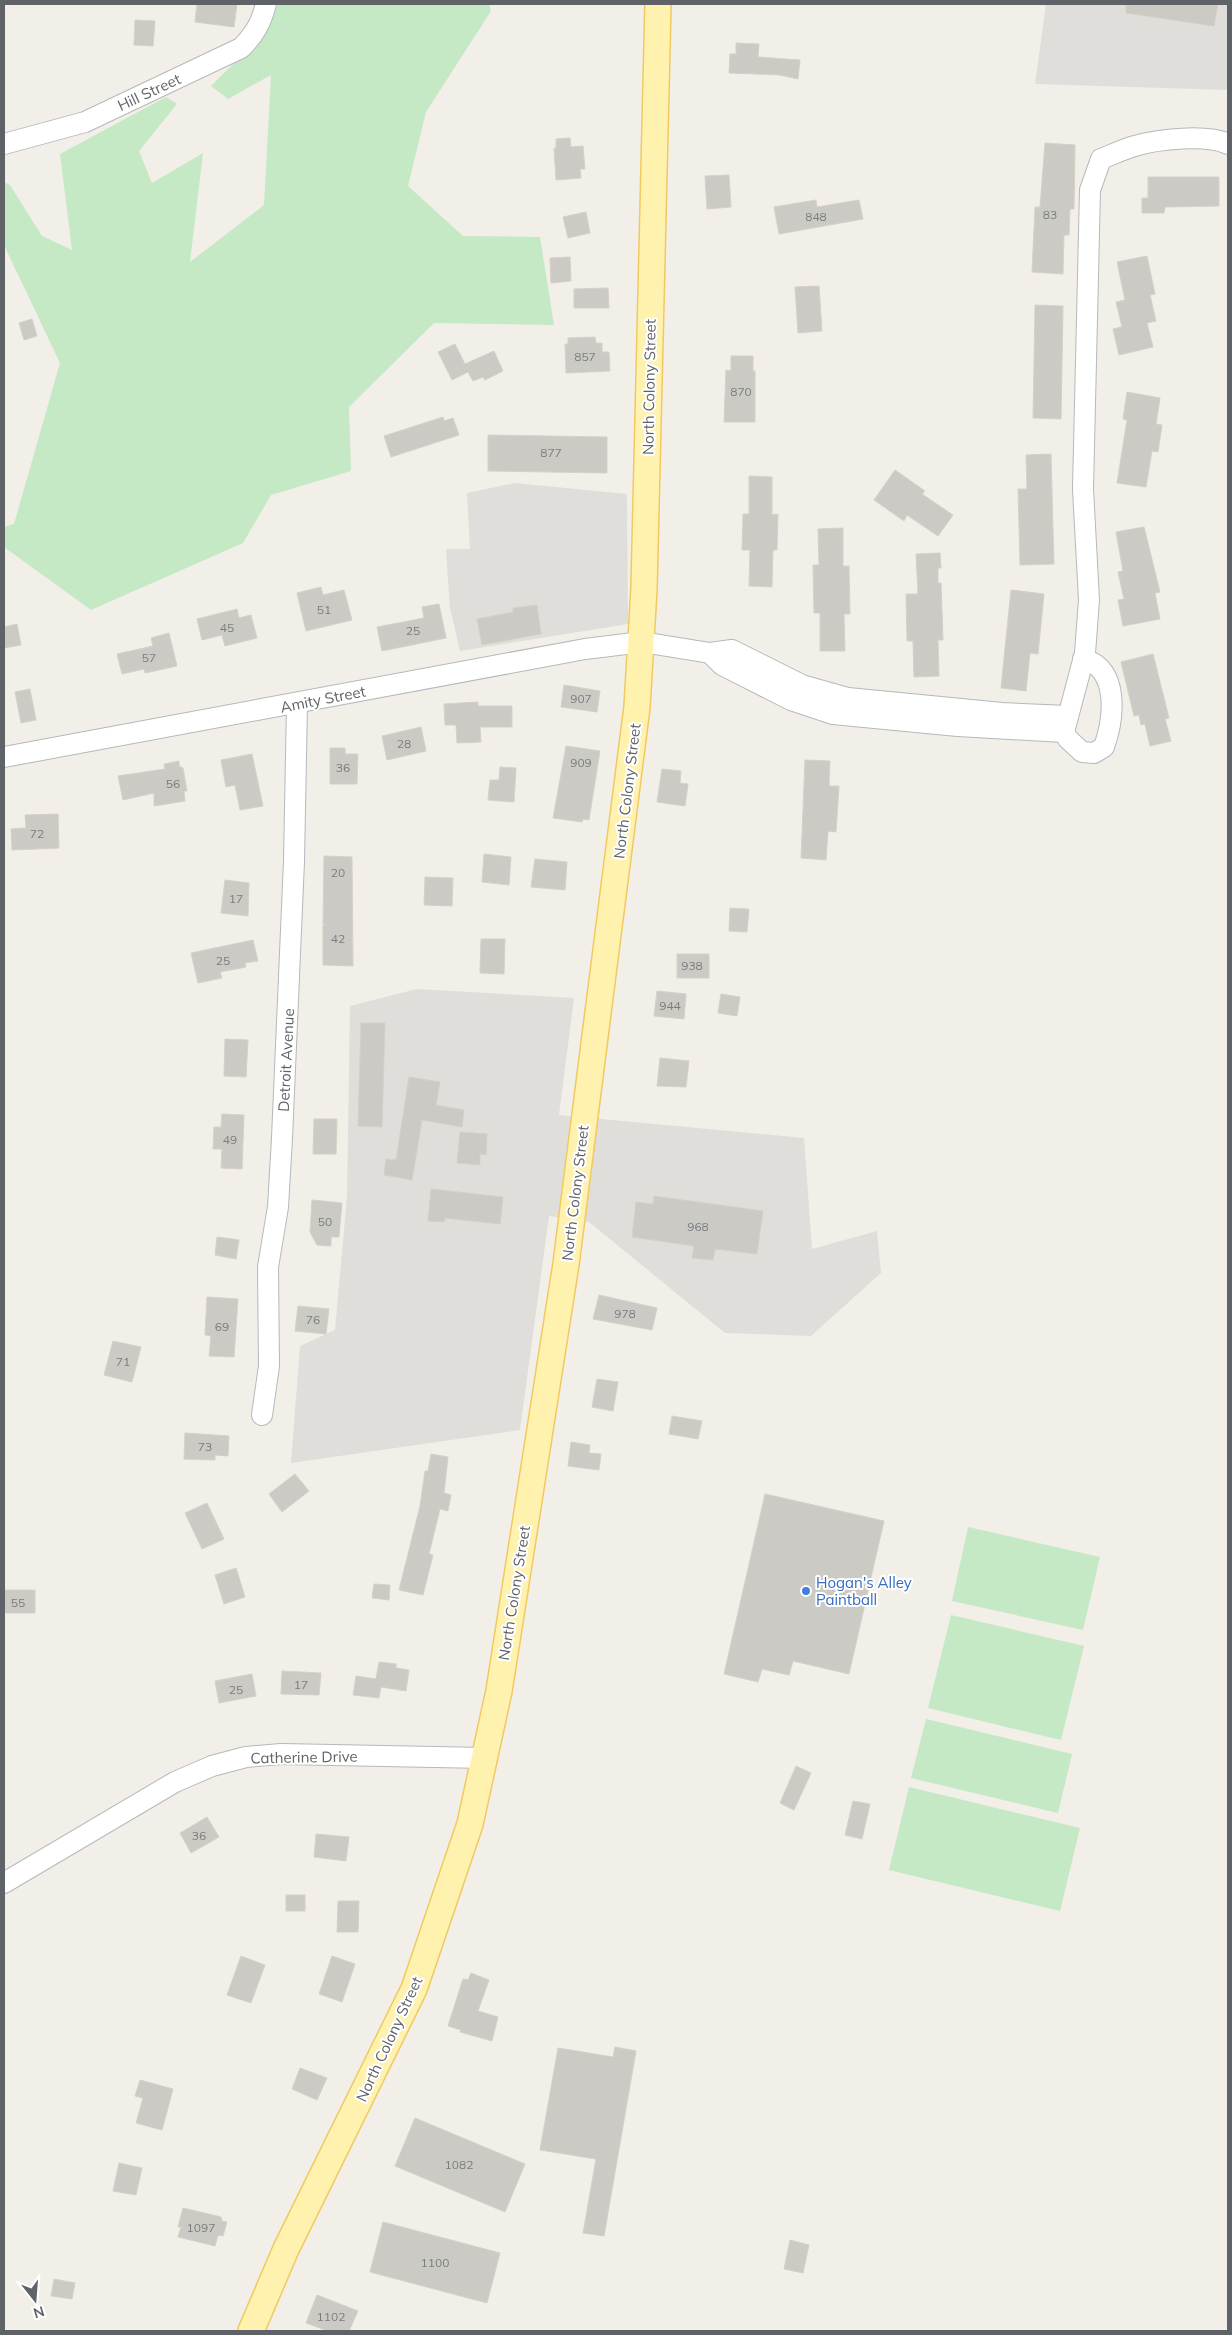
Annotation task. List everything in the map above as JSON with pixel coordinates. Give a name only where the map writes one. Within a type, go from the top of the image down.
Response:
[{"type":"main road","name":"North Colony Street","points":[[251,2331],[282,2259],[414,1990],[452,1881],[486,1758],[499,1691],[566,1264],[630,772],[642,642],[658,4]]},
{"type":"street","name":"Hill Street","points":[[4,144],[85,122],[241,48],[254,35],[262,20],[266,4]]},
{"type":"street","points":[[1083,659],[1101,667],[1107,680],[1113,706],[1104,747],[1094,752],[1082,752],[1068,739],[1066,724],[1083,659],[1090,600],[1083,489],[1090,190],[1101,159],[1135,146],[1174,140],[1219,139],[1228,144]]},
{"type":"street","name":"Amity Street","points":[[4,757],[585,649],[642,642],[710,653],[732,650],[802,685],[848,698],[875,709],[1002,713],[1066,724]]},
{"type":"street","name":"Detroit Avenue","points":[[262,1415],[269,1366],[268,1267],[278,1207],[282,1138],[294,861],[297,704]]},
{"type":"street","name":"Catherine Drive","points":[[4,1883],[175,1782],[212,1766],[246,1757],[281,1754],[486,1758]]},
{"type":"shaded area","points":[[1046,4],[1228,4],[1228,90],[1035,84]]},
{"type":"shaded area","points":[[515,483],[627,494],[628,624],[460,651],[450,608],[446,549],[470,549],[467,493]]},
{"type":"shaded area","points":[[417,989],[574,998],[559,1115],[804,1138],[812,1249],[877,1231],[881,1273],[811,1336],[725,1333],[589,1222],[549,1216],[520,1430],[291,1463],[300,1346],[335,1330],[347,1197],[350,1006]]},
{"type":"green space","points":[[278,4],[489,4],[491,11],[426,112],[408,186],[463,236],[540,237],[554,325],[434,323],[349,407],[351,471],[271,495],[243,543],[91,610],[4,547],[4,527],[14,524],[60,363],[4,245],[4,182],[10,185],[42,236],[72,250],[60,154],[166,97],[177,104],[139,151],[152,183],[203,153],[190,262],[264,205],[271,75],[228,99],[211,86],[267,30]]},
{"type":"green space","points":[[968,1527],[1100,1557],[1083,1630],[952,1601]]},
{"type":"green space","points":[[951,1615],[1084,1646],[1061,1740],[928,1708]]},
{"type":"green space","points":[[926,1719],[1072,1754],[1058,1813],[911,1778]]},
{"type":"green space","points":[[909,1787],[1080,1828],[1060,1911],[889,1870]]},
{"type":"building","points":[[197,4],[237,4],[234,27],[195,22]]},
{"type":"building","points":[[1126,4],[1218,4],[1214,26],[1126,13]]},
{"type":"building","points":[[135,20],[155,21],[153,46],[134,45]]},
{"type":"building","points":[[736,43],[759,44],[758,57],[800,60],[798,79],[780,75],[729,73],[730,54],[736,54]]},
{"type":"building","points":[[570,138],[571,147],[583,146],[585,169],[580,169],[581,178],[556,180],[554,148],[556,148],[556,139]]},
{"type":"building","points":[[1045,143],[1075,145],[1074,209],[1070,209],[1069,235],[1064,235],[1063,274],[1032,272],[1035,207],[1040,207]]},
{"type":"building","points":[[729,175],[731,207],[707,209],[705,176]]},
{"type":"building","points":[[1148,177],[1219,177],[1219,206],[1165,207],[1164,213],[1142,213],[1142,198],[1148,198]]},
{"type":"building","points":[[816,200],[817,207],[859,200],[863,219],[779,234],[774,207]]},
{"type":"building","points":[[586,212],[590,233],[568,238],[563,217]]},
{"type":"building","points":[[1147,256],[1155,294],[1150,295],[1156,321],[1147,323],[1153,347],[1119,355],[1113,329],[1122,327],[1116,302],[1125,300],[1117,262]]},
{"type":"building","points":[[570,257],[571,281],[551,283],[550,258]]},
{"type":"building","points":[[819,286],[822,331],[798,333],[795,287]]},
{"type":"building","points":[[608,288],[609,308],[574,308],[574,289]]},
{"type":"building","points":[[1035,305],[1063,306],[1061,419],[1033,418]]},
{"type":"building","points":[[32,319],[37,336],[24,340],[19,323]]},
{"type":"building","points":[[595,337],[596,343],[602,343],[602,352],[609,352],[610,371],[566,373],[565,344],[568,344],[568,338]]},
{"type":"building","points":[[455,344],[465,364],[494,351],[503,371],[485,380],[483,377],[473,381],[468,372],[452,380],[438,352]]},
{"type":"building","points":[[731,356],[753,356],[753,371],[755,371],[755,422],[724,422],[726,370],[731,371]]},
{"type":"building","points":[[1127,392],[1160,398],[1156,424],[1162,425],[1158,452],[1152,451],[1146,487],[1117,483],[1127,420],[1123,419]]},
{"type":"building","points":[[443,417],[444,421],[453,418],[459,435],[391,457],[384,436]]},
{"type":"building","points":[[488,435],[607,437],[607,473],[488,471]]},
{"type":"building","points":[[1051,454],[1054,564],[1020,565],[1018,489],[1027,489],[1026,455]]},
{"type":"building","points":[[895,470],[925,491],[922,494],[953,515],[938,536],[907,515],[904,521],[874,500]]},
{"type":"building","points":[[749,476],[772,477],[772,515],[778,514],[777,550],[773,550],[772,587],[749,586],[750,550],[742,550],[743,514],[749,514]]},
{"type":"building","points":[[1144,527],[1160,592],[1155,593],[1160,619],[1123,626],[1118,600],[1124,599],[1118,572],[1123,571],[1116,532]]},
{"type":"building","points":[[843,528],[843,566],[849,566],[850,614],[844,614],[845,651],[820,651],[820,613],[814,613],[813,565],[819,565],[818,529]]},
{"type":"building","points":[[940,553],[941,568],[938,568],[938,583],[941,583],[943,640],[938,640],[939,676],[914,677],[913,641],[907,641],[906,594],[918,594],[916,554]]},
{"type":"building","points":[[321,587],[323,595],[344,590],[352,620],[306,631],[297,593]]},
{"type":"building","points":[[1011,590],[1044,594],[1038,654],[1030,653],[1026,691],[1001,688]]},
{"type":"building","points":[[439,604],[446,638],[382,651],[377,627],[424,618],[422,607]]},
{"type":"building","points":[[537,605],[541,634],[482,645],[477,619],[513,612],[513,608]]},
{"type":"building","points":[[237,609],[239,618],[251,615],[257,638],[225,646],[222,635],[202,640],[197,619]]},
{"type":"building","points":[[17,624],[21,645],[4,648],[4,627]]},
{"type":"building","points":[[169,633],[177,666],[145,673],[144,669],[122,674],[117,654],[153,646],[151,638]]},
{"type":"building","points":[[1153,654],[1169,718],[1165,719],[1171,741],[1150,746],[1145,724],[1141,725],[1139,715],[1134,716],[1121,662]]},
{"type":"building","points":[[564,685],[600,691],[597,712],[561,707]]},
{"type":"building","points":[[30,689],[36,720],[21,723],[15,692]]},
{"type":"building","points":[[478,702],[478,706],[512,706],[512,727],[480,727],[481,742],[457,743],[456,725],[445,725],[444,704]]},
{"type":"building","points":[[421,727],[426,751],[387,760],[382,736]]},
{"type":"building","points":[[566,746],[600,751],[589,820],[583,819],[582,822],[553,818]]},
{"type":"building","points":[[330,748],[345,748],[345,754],[358,754],[357,784],[330,784]]},
{"type":"building","points":[[252,754],[263,806],[240,810],[235,785],[226,787],[221,760]]},
{"type":"building","points":[[805,760],[830,761],[829,786],[839,786],[836,832],[828,831],[826,860],[801,858]]},
{"type":"building","points":[[179,761],[179,766],[183,768],[187,791],[184,791],[185,801],[154,806],[154,793],[123,800],[118,776],[165,769],[164,764]]},
{"type":"building","points":[[500,767],[516,768],[514,802],[488,800],[490,780],[499,780]]},
{"type":"building","points":[[662,769],[681,771],[680,783],[688,784],[685,806],[657,802]]},
{"type":"building","points":[[58,814],[59,848],[12,850],[11,829],[26,828],[25,815]]},
{"type":"building","points":[[484,854],[511,857],[509,885],[482,882]]},
{"type":"building","points":[[324,856],[352,857],[353,966],[323,965],[323,925],[326,925],[323,924]]},
{"type":"building","points":[[535,859],[567,862],[565,890],[531,887]]},
{"type":"building","points":[[425,877],[453,878],[452,906],[424,905]]},
{"type":"building","points":[[225,880],[249,883],[248,916],[221,913]]},
{"type":"building","points":[[730,908],[749,909],[747,932],[729,931]]},
{"type":"building","points":[[481,939],[505,939],[504,974],[480,973]]},
{"type":"building","points":[[253,940],[258,961],[245,963],[246,967],[220,972],[222,978],[198,983],[191,953]]},
{"type":"building","points":[[677,954],[709,954],[709,978],[677,978]]},
{"type":"building","points":[[657,991],[686,994],[684,1019],[654,1016]]},
{"type":"building","points":[[721,994],[740,997],[737,1016],[718,1013]]},
{"type":"building","points":[[361,1023],[385,1023],[382,1127],[358,1126]]},
{"type":"building","points":[[225,1039],[248,1040],[246,1077],[224,1076]]},
{"type":"building","points":[[660,1058],[689,1061],[686,1087],[657,1086]]},
{"type":"building","points":[[409,1077],[440,1082],[436,1105],[464,1110],[462,1127],[422,1120],[412,1180],[384,1175],[386,1159],[396,1160]]},
{"type":"building","points":[[222,1114],[244,1115],[242,1169],[221,1168],[222,1149],[213,1149],[214,1127],[221,1127]]},
{"type":"building","points":[[314,1119],[337,1119],[336,1154],[313,1154]]},
{"type":"building","points":[[460,1132],[487,1134],[486,1155],[480,1154],[480,1165],[457,1163]]},
{"type":"building","points":[[431,1189],[503,1197],[500,1224],[445,1218],[444,1222],[428,1221]]},
{"type":"building","points":[[654,1196],[763,1211],[757,1254],[715,1249],[713,1260],[692,1258],[694,1246],[632,1237],[636,1202],[653,1204]]},
{"type":"building","points":[[312,1200],[342,1203],[339,1237],[331,1237],[331,1246],[317,1245],[310,1232]]},
{"type":"building","points":[[217,1237],[239,1240],[236,1259],[215,1255]]},
{"type":"building","points":[[599,1295],[657,1308],[652,1330],[593,1319]]},
{"type":"building","points":[[207,1297],[238,1299],[234,1357],[209,1356],[211,1336],[205,1335]]},
{"type":"building","points":[[298,1306],[329,1309],[326,1334],[295,1331]]},
{"type":"building","points":[[113,1341],[141,1347],[132,1382],[104,1375]]},
{"type":"building","points":[[597,1379],[618,1382],[613,1411],[592,1407]]},
{"type":"building","points":[[672,1416],[702,1421],[698,1439],[669,1434]]},
{"type":"building","points":[[185,1433],[229,1436],[228,1456],[215,1455],[215,1460],[184,1459]]},
{"type":"building","points":[[571,1442],[590,1445],[589,1453],[601,1454],[599,1470],[568,1466]]},
{"type":"building","points":[[431,1454],[448,1457],[444,1493],[451,1495],[448,1511],[440,1509],[429,1554],[433,1555],[423,1595],[399,1590],[420,1506],[425,1471],[428,1471]]},
{"type":"building","points":[[295,1474],[309,1491],[282,1512],[269,1494]]},
{"type":"building","name":"Hogan's Alley Paintball","points":[[765,1494],[884,1521],[849,1674],[793,1661],[789,1675],[762,1669],[758,1682],[724,1674]]},
{"type":"building","points":[[207,1503],[224,1539],[202,1549],[185,1513]]},
{"type":"building","points":[[236,1568],[245,1597],[224,1604],[215,1575]]},
{"type":"building","points":[[374,1584],[390,1585],[389,1600],[372,1598]]},
{"type":"building","points":[[4,1590],[35,1590],[35,1613],[4,1613]]},
{"type":"building","points":[[379,1662],[396,1664],[396,1668],[409,1670],[406,1691],[381,1687],[379,1698],[353,1695],[356,1676],[376,1679]]},
{"type":"building","points":[[282,1671],[321,1673],[319,1695],[281,1694]]},
{"type":"building","points":[[252,1674],[256,1696],[219,1703],[215,1681]]},
{"type":"building","points":[[796,1766],[811,1773],[794,1810],[780,1803]]},
{"type":"building","points":[[853,1801],[870,1804],[862,1839],[845,1835]]},
{"type":"building","points":[[207,1817],[219,1837],[191,1853],[180,1833]]},
{"type":"building","points":[[316,1834],[349,1837],[346,1861],[314,1857]]},
{"type":"building","points":[[286,1895],[305,1895],[305,1911],[286,1911]]},
{"type":"building","points":[[338,1901],[359,1901],[358,1932],[337,1932]]},
{"type":"building","points":[[241,1956],[265,1965],[251,2003],[227,1995]]},
{"type":"building","points":[[332,1956],[355,1964],[342,2002],[319,1994]]},
{"type":"building","points":[[471,1973],[489,1980],[478,2011],[498,2017],[492,2041],[460,2032],[461,2030],[448,2026],[463,1979],[468,1980]]},
{"type":"building","points":[[615,2047],[636,2051],[604,2236],[583,2233],[596,2159],[540,2150],[558,2048],[613,2057]]},
{"type":"building","points":[[300,2068],[327,2078],[317,2100],[292,2089]]},
{"type":"building","points":[[140,2080],[173,2089],[162,2130],[136,2123],[143,2098],[135,2096]]},
{"type":"building","points":[[415,2118],[525,2164],[505,2212],[395,2166]]},
{"type":"building","points":[[119,2163],[142,2168],[136,2195],[113,2191]]},
{"type":"building","points":[[183,2208],[221,2217],[222,2221],[227,2222],[223,2236],[218,2235],[215,2246],[178,2237],[181,2227],[178,2227]]},
{"type":"building","points":[[383,2222],[500,2253],[487,2303],[370,2272]]},
{"type":"building","points":[[790,2240],[809,2245],[803,2273],[784,2269]]},
{"type":"building","points":[[54,2279],[75,2283],[72,2299],[51,2296]]},
{"type":"building","points":[[317,2295],[358,2311],[349,2331],[328,2331],[306,2323]]},
{"type":"place","name":"Hogan's Alley Paintball","points":[[806,1591]]}]
